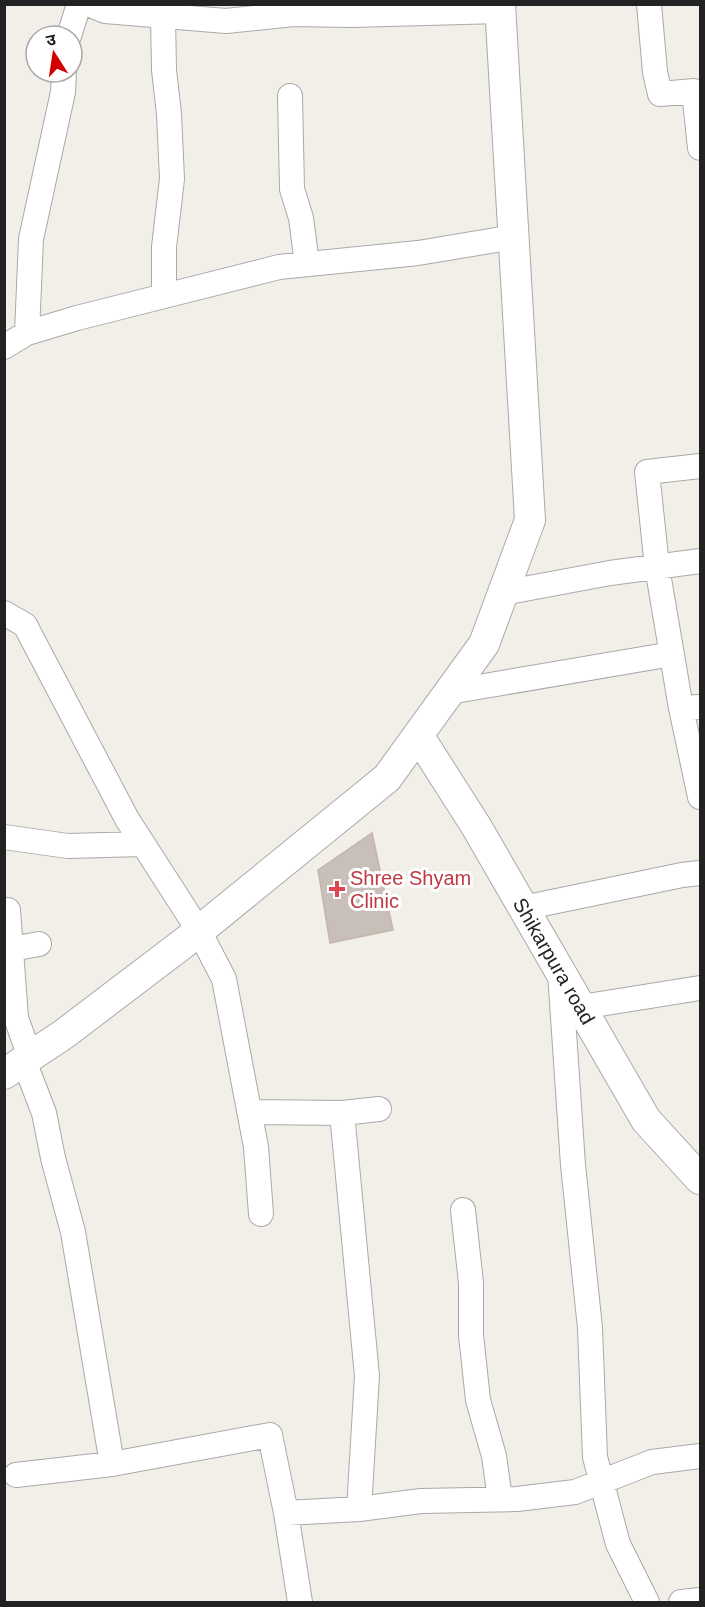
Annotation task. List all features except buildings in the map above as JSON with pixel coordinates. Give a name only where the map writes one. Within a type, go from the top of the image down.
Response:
[{"type":"street","points":[[73,24],[79,4]]},
{"type":"street","points":[[20,1064],[64,1034],[199,931],[387,778],[484,644],[530,520],[500,8],[351,15],[293,14],[226,21],[105,11],[88,4]]},
{"type":"street","points":[[649,4],[655,72],[660,94],[694,91],[700,148]]},
{"type":"street","points":[[163,17],[164,70],[172,179],[164,248],[164,296]]},
{"type":"street","points":[[27,333],[31,239],[63,84]]},
{"type":"street","points":[[290,96],[292,189],[302,218],[307,264]]},
{"type":"street","points":[[4,347],[27,333],[279,267],[418,253],[514,237]]},
{"type":"street","points":[[700,466],[647,472],[657,567],[672,654],[691,707],[700,797]]},
{"type":"street","points":[[503,592],[610,573],[700,561]]},
{"type":"street","points":[[4,613],[25,625],[127,819],[199,931],[224,979],[256,1147],[261,1214]]},
{"type":"street","points":[[449,692],[672,654]]},
{"type":"street","name":"Shikarpura road","points":[[418,735],[476,825],[646,1120],[700,1179]]},
{"type":"street","points":[[4,837],[68,846],[143,844]]},
{"type":"street","points":[[524,908],[700,873]]},
{"type":"street","points":[[8,909],[20,1064],[44,1113],[52,1158],[73,1232],[112,1464]]},
{"type":"street","points":[[11,949],[39,944]]},
{"type":"street","points":[[560,970],[573,1165],[590,1328],[595,1457],[618,1544],[647,1602]]},
{"type":"street","points":[[581,1007],[700,988]]},
{"type":"street","points":[[250,1112],[342,1113],[379,1109]]},
{"type":"street","points":[[342,1113],[367,1376],[359,1509]]},
{"type":"street","points":[[464,1210],[471,1283],[471,1335],[478,1400],[494,1456],[500,1499]]},
{"type":"street","points":[[16,1474],[112,1464],[270,1435],[286,1513],[300,1602]]},
{"type":"street","points":[[286,1513],[359,1509],[421,1501],[500,1499],[575,1492],[652,1462],[700,1456]]},
{"type":"street","points":[[681,1602],[700,1600]]},
{"type":"place","name":"Shree Shyam Clinic","points":[[337,889]]}]
